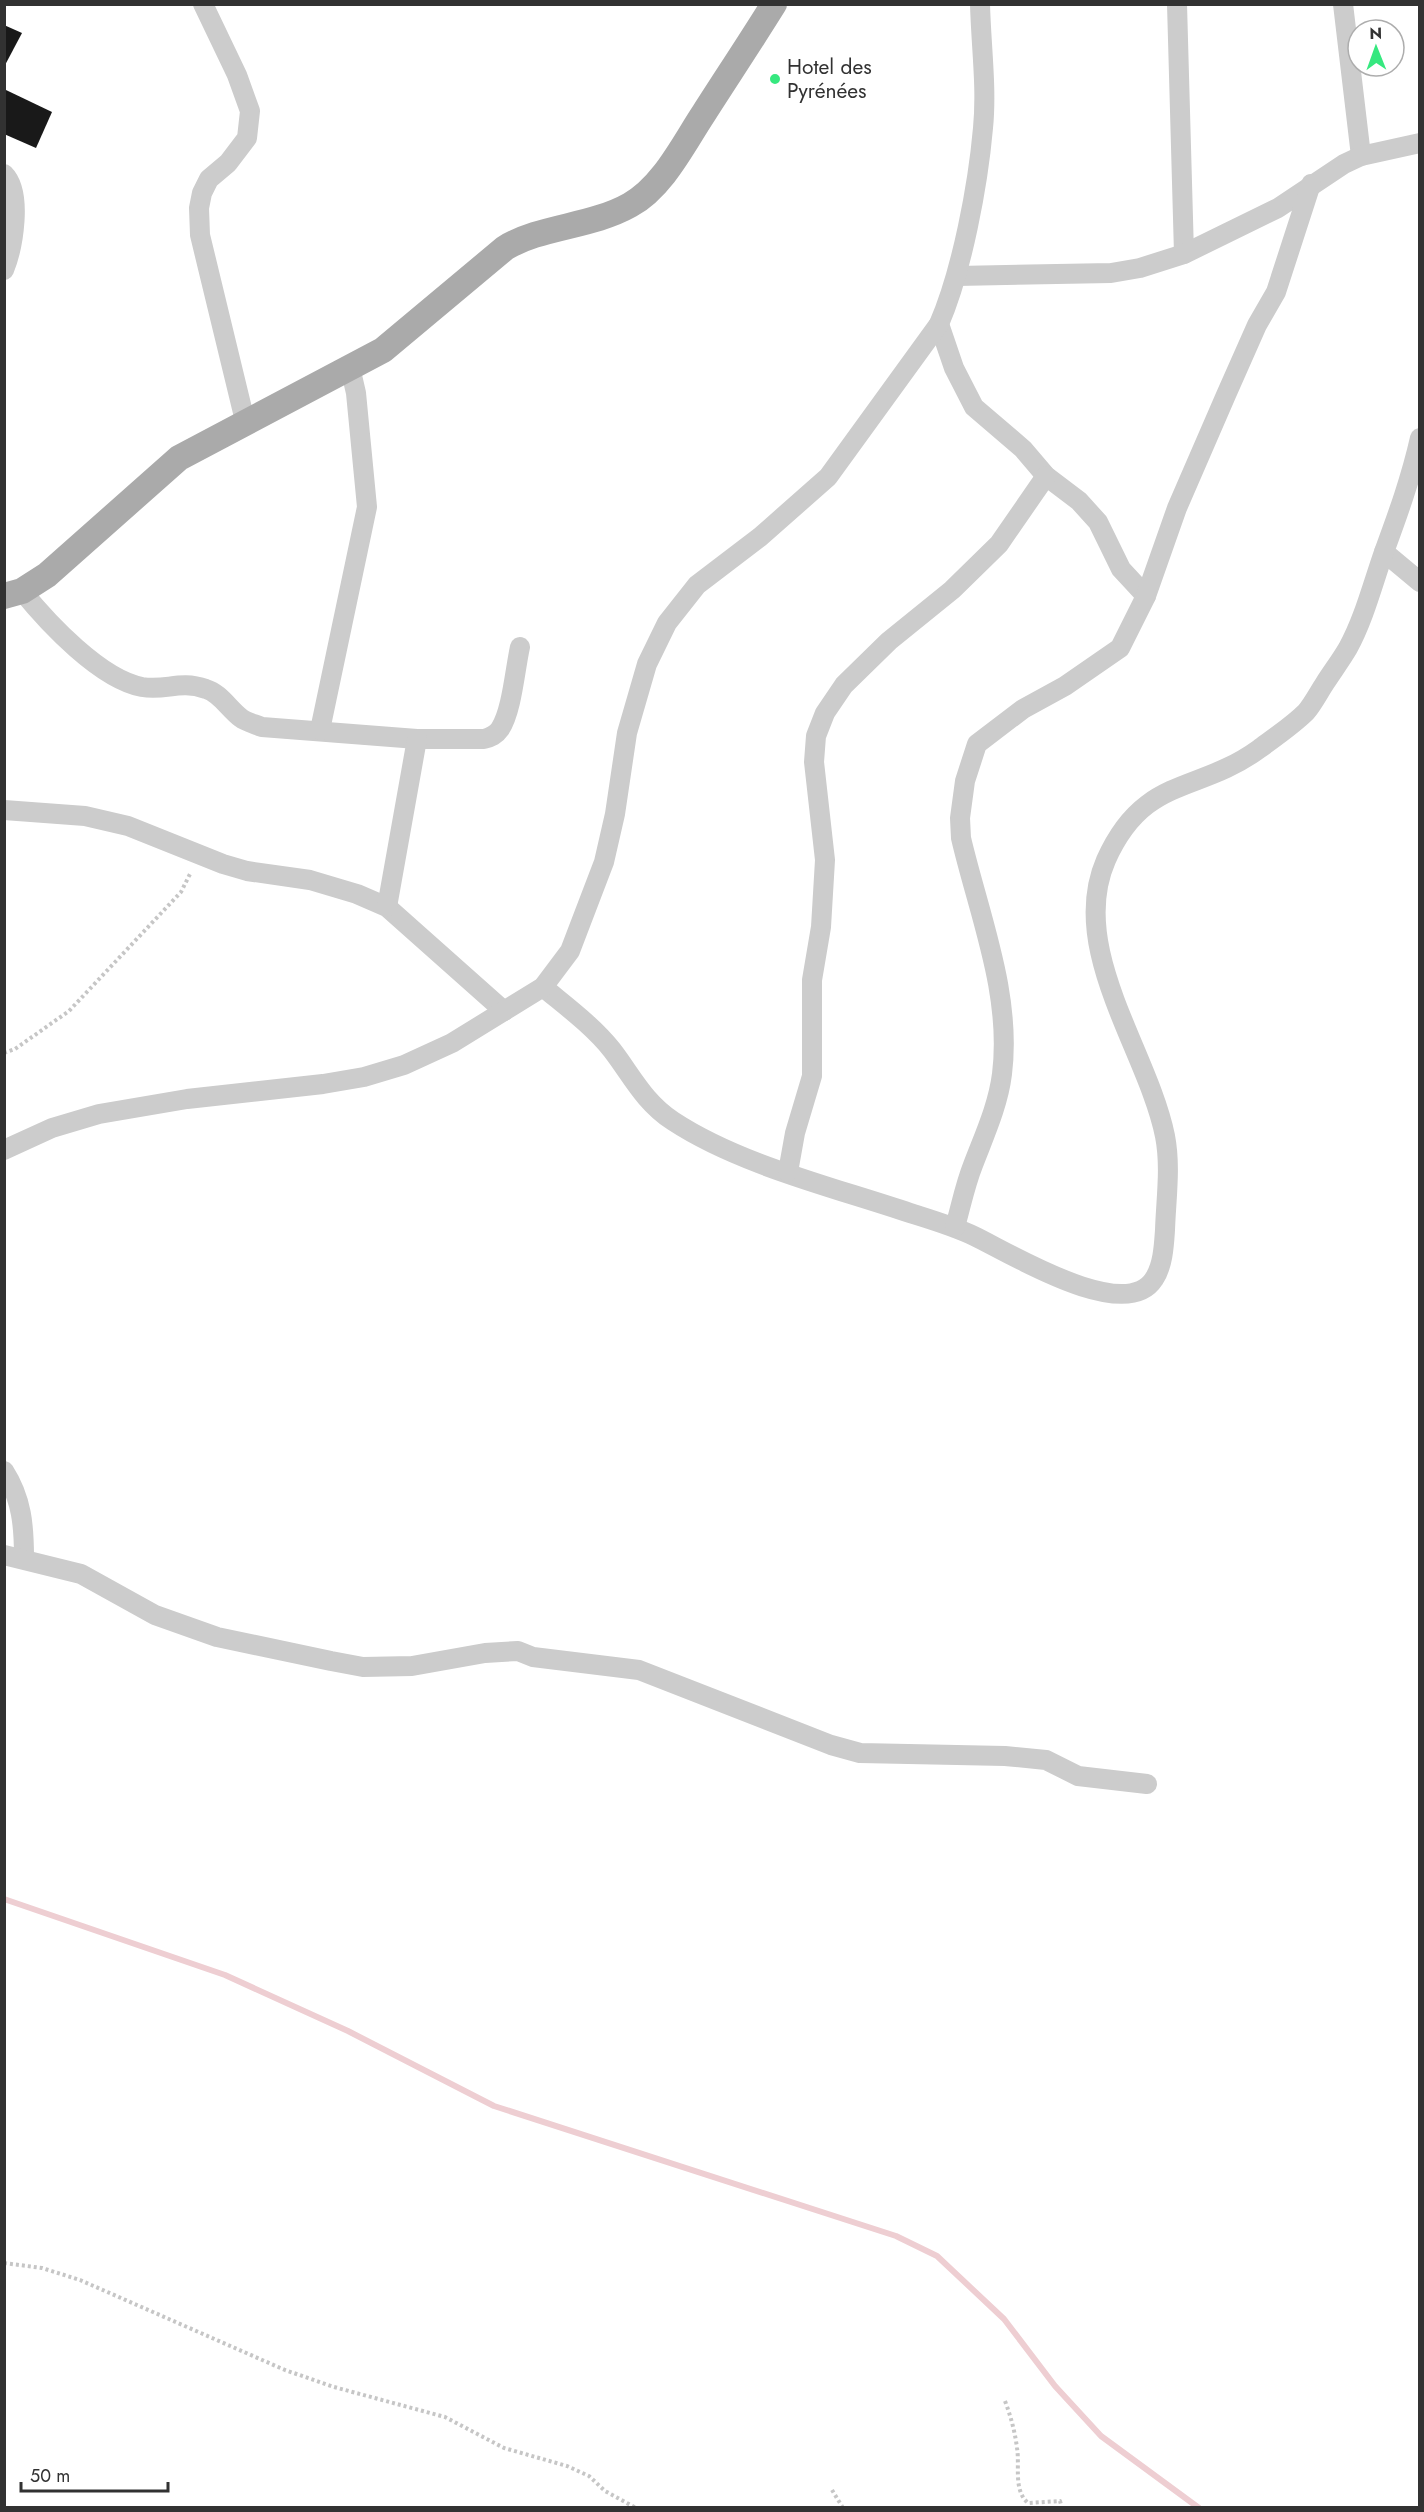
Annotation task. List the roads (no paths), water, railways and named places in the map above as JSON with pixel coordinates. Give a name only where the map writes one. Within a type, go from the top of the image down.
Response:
[{"type":"main road","points":[[13,593],[47,575],[179,458],[246,425],[383,350],[518,240],[613,214],[632,204],[650,190],[671,163],[774,4]]},
{"type":"street","points":[[203,4],[237,75],[250,111],[247,138],[228,163],[209,179],[199,208],[200,235],[216,289],[246,425]]},
{"type":"street","points":[[4,1150],[52,1128],[99,1114],[187,1099],[254,1093],[364,1077],[404,1065],[452,1043],[543,987],[570,951],[604,862],[615,814],[627,734],[647,664],[667,623],[697,585],[760,537],[828,477],[939,324],[957,276],[983,127],[981,4]]},
{"type":"street","points":[[1177,4],[1184,254]]},
{"type":"street","points":[[1343,4],[1361,156]]},
{"type":"street","points":[[957,276],[1111,273],[1140,268],[1184,254],[1278,208],[1311,184],[1361,156],[1419,143]]},
{"type":"street","points":[[4,174],[14,199],[14,221],[4,270]]},
{"type":"street","points":[[955,1227],[972,1167],[985,1137],[1002,1076],[1004,1051],[1001,1004],[994,964],[961,838],[960,818],[969,764],[977,744],[993,731],[1023,709],[1105,660],[1120,648],[1146,596],[1182,498],[1257,325],[1276,292],[1311,184]]},
{"type":"street","points":[[939,324],[954,368],[974,407],[1023,449],[1046,476],[1078,501],[1098,522],[1121,569],[1146,596]]},
{"type":"street","points":[[320,730],[367,507],[356,393],[350,367]]},
{"type":"street","points":[[543,987],[587,1024],[613,1051],[641,1091],[668,1118],[742,1158],[955,1227],[1048,1275],[1072,1284],[1123,1293],[1146,1287],[1154,1280],[1164,1242],[1168,1169],[1166,1138],[1144,1072],[1112,993],[1094,902],[1100,875],[1115,841],[1140,808],[1177,786],[1228,767],[1256,752],[1306,711],[1349,646],[1410,482],[1419,438]]},
{"type":"street","points":[[788,1172],[795,1133],[812,1076],[812,980],[821,927],[825,860],[814,762],[816,736],[825,713],[844,685],[889,641],[952,590],[999,544],[1046,476]]},
{"type":"street","points":[[1384,552],[1419,582]]},
{"type":"street","points":[[13,593],[112,676],[142,687],[166,687],[182,683],[208,689],[234,709],[241,719],[262,727],[417,739],[494,736],[501,728],[507,708],[520,647]]},
{"type":"street","points":[[387,907],[417,739]]},
{"type":"street","points":[[4,810],[96,818],[128,826],[247,871],[310,880],[357,894],[387,907],[504,1011]]},
{"type":"street","points":[[4,1471],[18,1500],[24,1523],[14,1556],[81,1574],[155,1615],[217,1637],[363,1667],[412,1666],[485,1653],[518,1651],[533,1657],[639,1670],[831,1745],[860,1753],[1005,1756],[1046,1760],[1078,1776],[1147,1784]]},
{"type":"waterway","points":[[4,1899],[225,1975],[348,2031],[494,2106],[896,2236],[937,2256],[1004,2319],[1055,2386],[1101,2436],[1199,2508]]},
{"type":"place","name":"Hotel des Pyrénées","points":[[775,79]]}]
